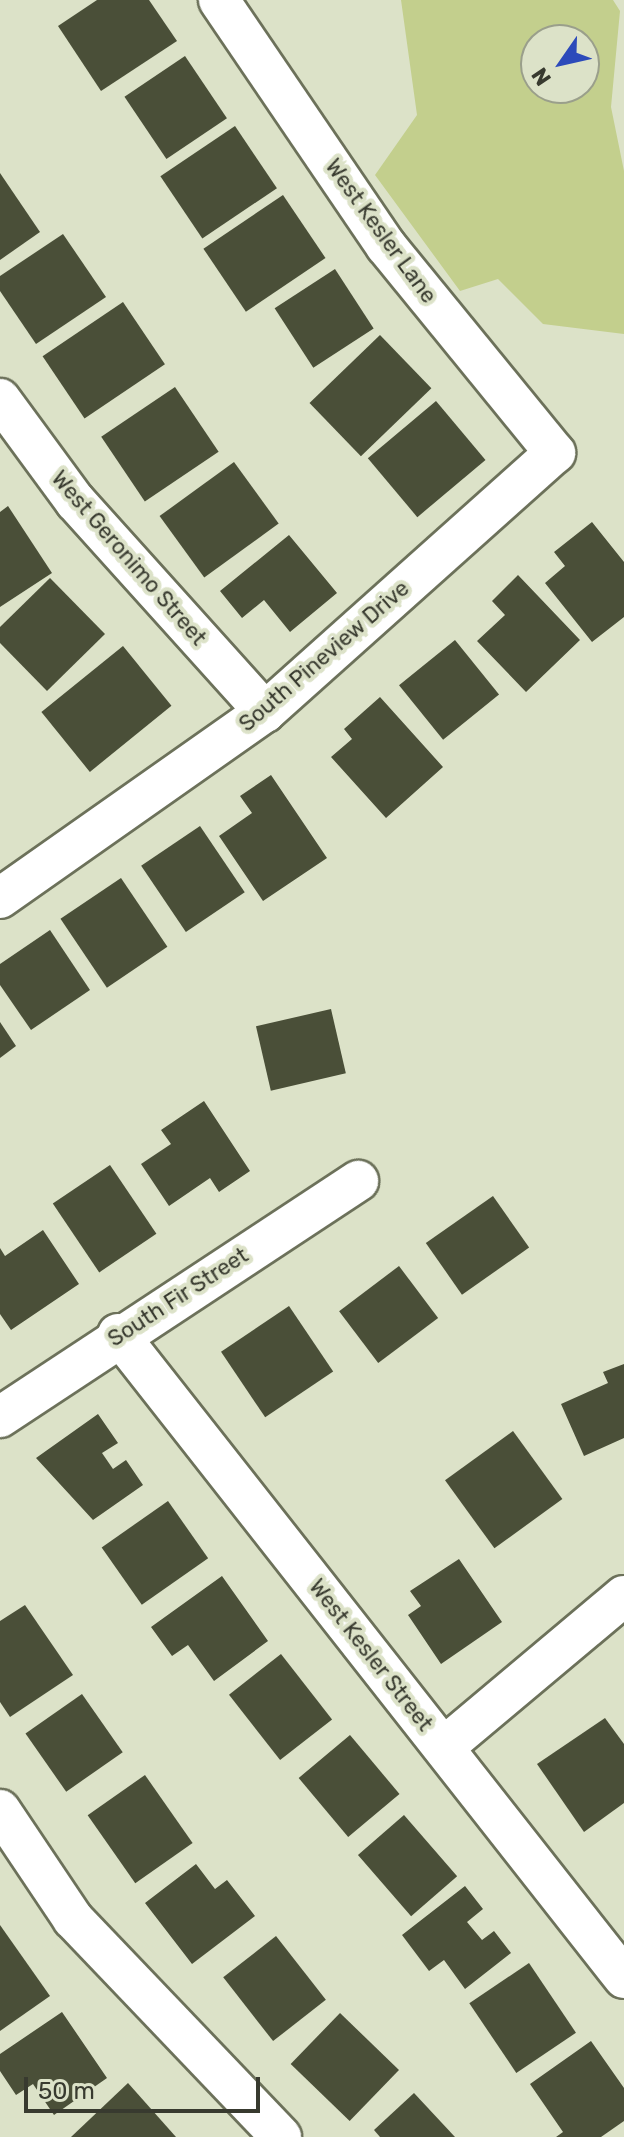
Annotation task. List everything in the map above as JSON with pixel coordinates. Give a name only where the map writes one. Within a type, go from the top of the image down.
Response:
[{"type":"street","name":"West Kesler Lane","points":[[219,0],[386,246],[555,453]]},
{"type":"street","name":"West Geronimo Street","points":[[0,399],[75,501],[265,712]]},
{"type":"street","name":"South Pineview Drive","points":[[0,898],[265,712],[555,453]]},
{"type":"street","name":"South Fir Street","points":[[0,1417],[118,1334],[358,1181]]},
{"type":"street","name":"West Kesler Street","points":[[118,1334],[624,1978]]},
{"type":"street","points":[[444,1747],[624,1596]]},
{"type":"street","points":[[0,1810],[73,1919],[281,2137]]},
{"type":"green space","points":[[401,0],[613,0],[620,11],[611,107],[624,171],[624,334],[543,324],[498,279],[460,291],[375,175],[417,115]]},
{"type":"building","points":[[97,0],[149,0],[177,41],[101,91],[58,26]]},
{"type":"building","points":[[185,56],[227,118],[166,159],[124,97]]},
{"type":"building","points":[[235,126],[277,188],[202,239],[160,176]]},
{"type":"building","points":[[0,173],[40,232],[0,260]]},
{"type":"building","points":[[283,195],[325,258],[246,312],[203,249]]},
{"type":"building","points":[[63,234],[106,297],[36,344],[0,291],[0,276]]},
{"type":"building","points":[[335,269],[374,329],[313,368],[275,308]]},
{"type":"building","points":[[123,302],[165,364],[85,418],[43,356]]},
{"type":"building","points":[[380,335],[431,388],[361,456],[310,403]]},
{"type":"building","points":[[175,387],[219,452],[145,501],[101,437]]},
{"type":"building","points":[[436,401],[485,460],[417,517],[368,458]]},
{"type":"building","points":[[234,462],[279,523],[204,578],[160,516]]},
{"type":"building","points":[[8,506],[52,573],[0,607],[0,512]]},
{"type":"building","points":[[592,522],[624,562],[624,617],[592,642],[545,583],[565,566],[554,552]]},
{"type":"building","points":[[289,535],[337,593],[290,632],[264,600],[242,618],[220,591]]},
{"type":"building","points":[[518,575],[580,640],[526,692],[477,641],[505,615],[492,601]]},
{"type":"building","points":[[50,578],[105,634],[47,691],[0,643],[0,627]]},
{"type":"building","points":[[455,640],[499,694],[443,740],[399,685]]},
{"type":"building","points":[[123,646],[171,706],[90,772],[41,712]]},
{"type":"building","points":[[380,697],[443,767],[386,818],[331,757],[352,739],[344,729]]},
{"type":"building","points":[[271,775],[327,858],[263,901],[219,836],[252,813],[240,796]]},
{"type":"building","points":[[200,826],[245,892],[186,932],[141,866]]},
{"type":"building","points":[[121,878],[167,947],[107,988],[60,919]]},
{"type":"building","points":[[50,930],[90,990],[31,1030],[0,985],[0,964]]},
{"type":"building","points":[[331,1009],[346,1073],[271,1091],[256,1026]]},
{"type":"building","points":[[0,1022],[16,1046],[0,1058]]},
{"type":"building","points":[[204,1101],[250,1171],[219,1192],[210,1178],[169,1206],[141,1164],[171,1144],[161,1130]]},
{"type":"building","points":[[110,1165],[156,1234],[99,1272],[53,1204]]},
{"type":"building","points":[[493,1196],[529,1248],[462,1295],[426,1243]]},
{"type":"building","points":[[43,1230],[79,1284],[11,1330],[0,1314],[0,1248],[5,1256]]},
{"type":"building","points":[[399,1266],[438,1318],[378,1363],[339,1311]]},
{"type":"building","points":[[289,1306],[333,1371],[265,1417],[221,1352]]},
{"type":"building","points":[[624,1364],[624,1438],[584,1456],[561,1404],[608,1383],[603,1372]]},
{"type":"building","points":[[98,1414],[118,1443],[102,1453],[113,1469],[126,1460],[143,1485],[93,1520],[36,1458]]},
{"type":"building","points":[[513,1431],[562,1499],[494,1548],[445,1480]]},
{"type":"building","points":[[168,1501],[208,1558],[142,1605],[102,1547]]},
{"type":"building","points":[[459,1559],[502,1622],[441,1664],[408,1615],[421,1606],[410,1591]]},
{"type":"building","points":[[222,1576],[268,1641],[214,1681],[188,1645],[172,1656],[151,1627]]},
{"type":"building","points":[[25,1605],[73,1675],[10,1717],[0,1702],[0,1621]]},
{"type":"building","points":[[281,1654],[332,1719],[280,1760],[229,1695]]},
{"type":"building","points":[[82,1694],[123,1752],[66,1792],[25,1734]]},
{"type":"building","points":[[605,1718],[624,1744],[624,1803],[584,1832],[537,1764]]},
{"type":"building","points":[[350,1735],[399,1794],[348,1837],[299,1778]]},
{"type":"building","points":[[145,1775],[193,1843],[135,1883],[88,1815]]},
{"type":"building","points":[[404,1815],[457,1876],[411,1916],[358,1855]]},
{"type":"building","points":[[196,1864],[215,1889],[227,1880],[255,1916],[192,1964],[145,1903]]},
{"type":"building","points":[[465,1886],[483,1909],[467,1922],[482,1940],[494,1931],[511,1953],[465,1989],[444,1960],[429,1971],[402,1935]]},
{"type":"building","points":[[0,1925],[50,1996],[0,2031]]},
{"type":"building","points":[[276,1936],[326,2000],[273,2041],[223,1977]]},
{"type":"building","points":[[529,1963],[576,2033],[516,2073],[469,2003]]},
{"type":"building","points":[[62,2012],[107,2078],[54,2115],[33,2084],[16,2095],[0,2071],[0,2054]]},
{"type":"building","points":[[340,2013],[399,2070],[350,2121],[291,2064]]},
{"type":"building","points":[[591,2041],[624,2088],[624,2121],[601,2137],[556,2137],[563,2132],[530,2084]]},
{"type":"building","points":[[128,2083],[176,2137],[71,2137]]},
{"type":"building","points":[[414,2093],[455,2137],[380,2137],[374,2130]]}]
